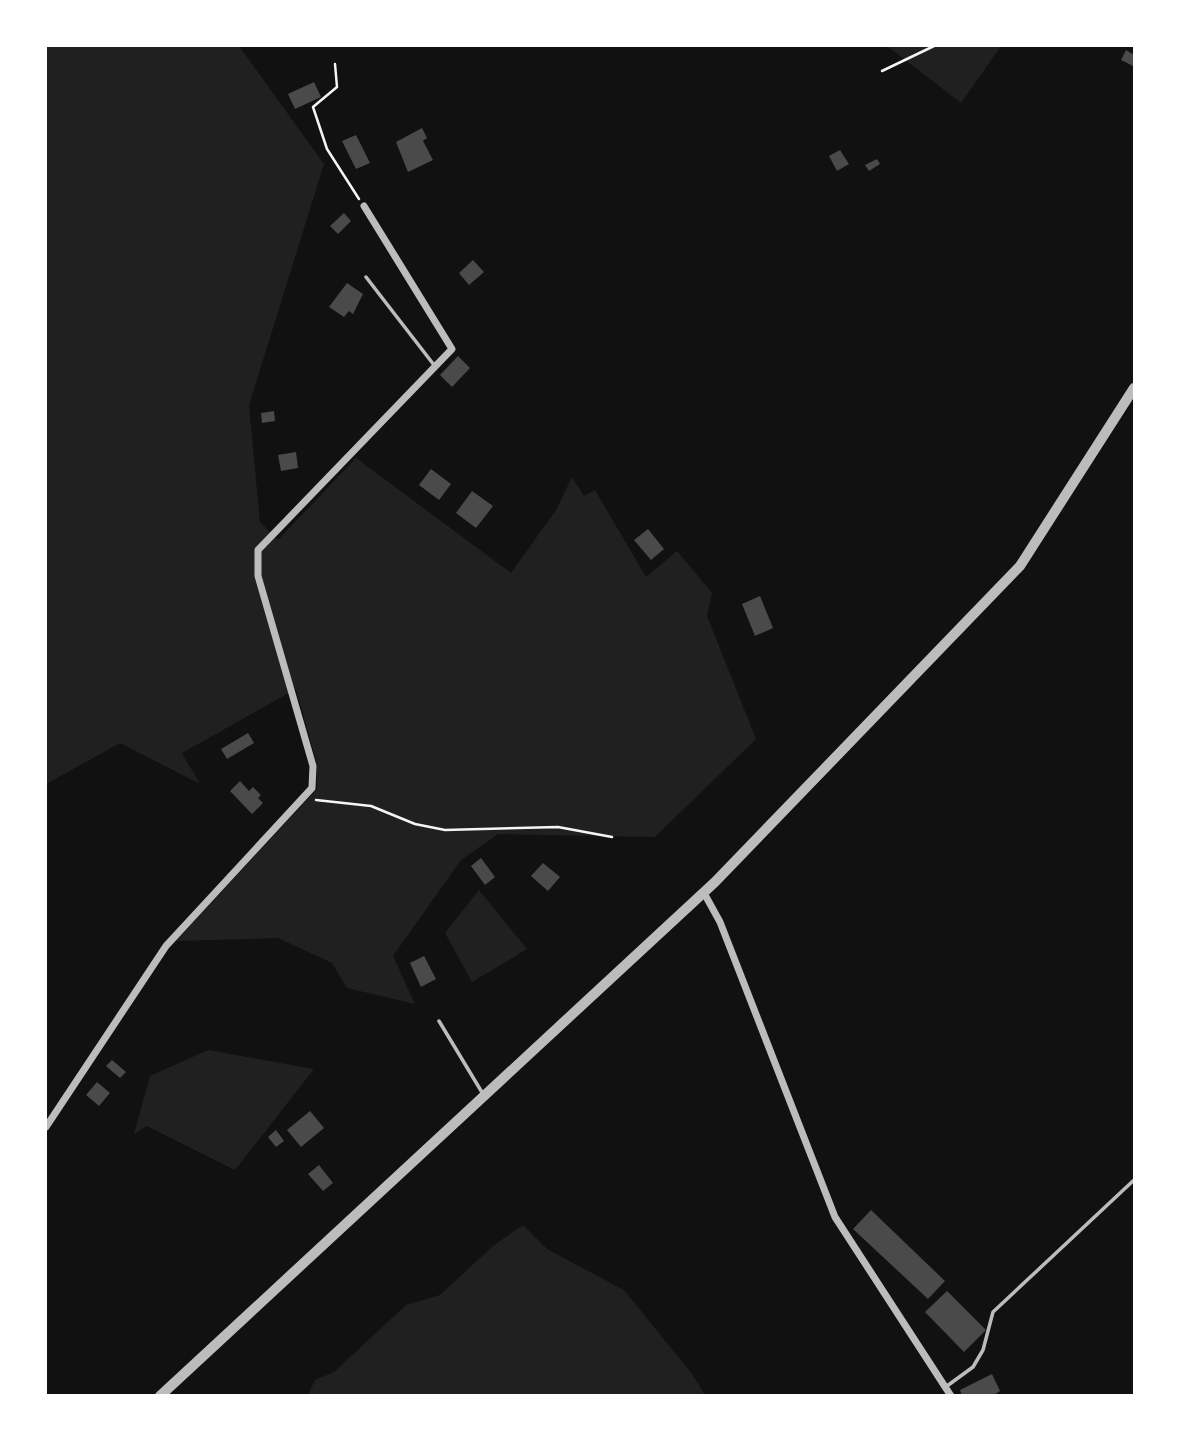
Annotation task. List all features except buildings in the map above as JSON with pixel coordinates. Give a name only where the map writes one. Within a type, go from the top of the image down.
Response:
[{"type":"street","points":[[46,1127],[166,946],[312,788],[313,766],[258,576],[258,550],[452,349],[364,206]]},
{"type":"street","points":[[160,1395],[704,893],[1020,566],[1135,388]]},
{"type":"street","points":[[704,893],[720,922],[835,1217],[951,1395]]},
{"type":"lane","points":[[366,277],[434,365]]},
{"type":"lane","points":[[439,1021],[484,1097]]},
{"type":"lane","points":[[946,1387],[973,1367],[983,1350],[993,1312],[1135,1180]]},
{"type":"path","points":[[882,71],[934,46]]},
{"type":"path","points":[[335,64],[337,88],[313,107],[327,149],[364,206]]},
{"type":"path","points":[[303,798],[370,806],[415,824],[446,830],[558,827],[612,837]]},
{"type":"shaded area","points":[[46,46],[239,46],[324,164],[249,405],[260,522],[278,540],[356,458],[511,573],[556,510],[572,477],[584,496],[595,490],[646,577],[677,551],[712,593],[707,616],[756,739],[655,837],[498,834],[461,860],[393,956],[415,1004],[347,988],[332,963],[278,938],[176,941],[317,789],[317,764],[296,689],[182,753],[200,784],[120,743],[46,784]]},
{"type":"shaded area","points":[[887,46],[1001,46],[961,103]]},
{"type":"shaded area","points":[[479,890],[527,949],[472,982],[445,933]]},
{"type":"shaded area","points":[[208,1050],[314,1069],[235,1170],[147,1126],[134,1134],[150,1076]]},
{"type":"shaded area","points":[[523,1225],[547,1249],[624,1290],[692,1374],[705,1395],[308,1395],[315,1380],[334,1372],[406,1305],[440,1295],[493,1246]]}]
